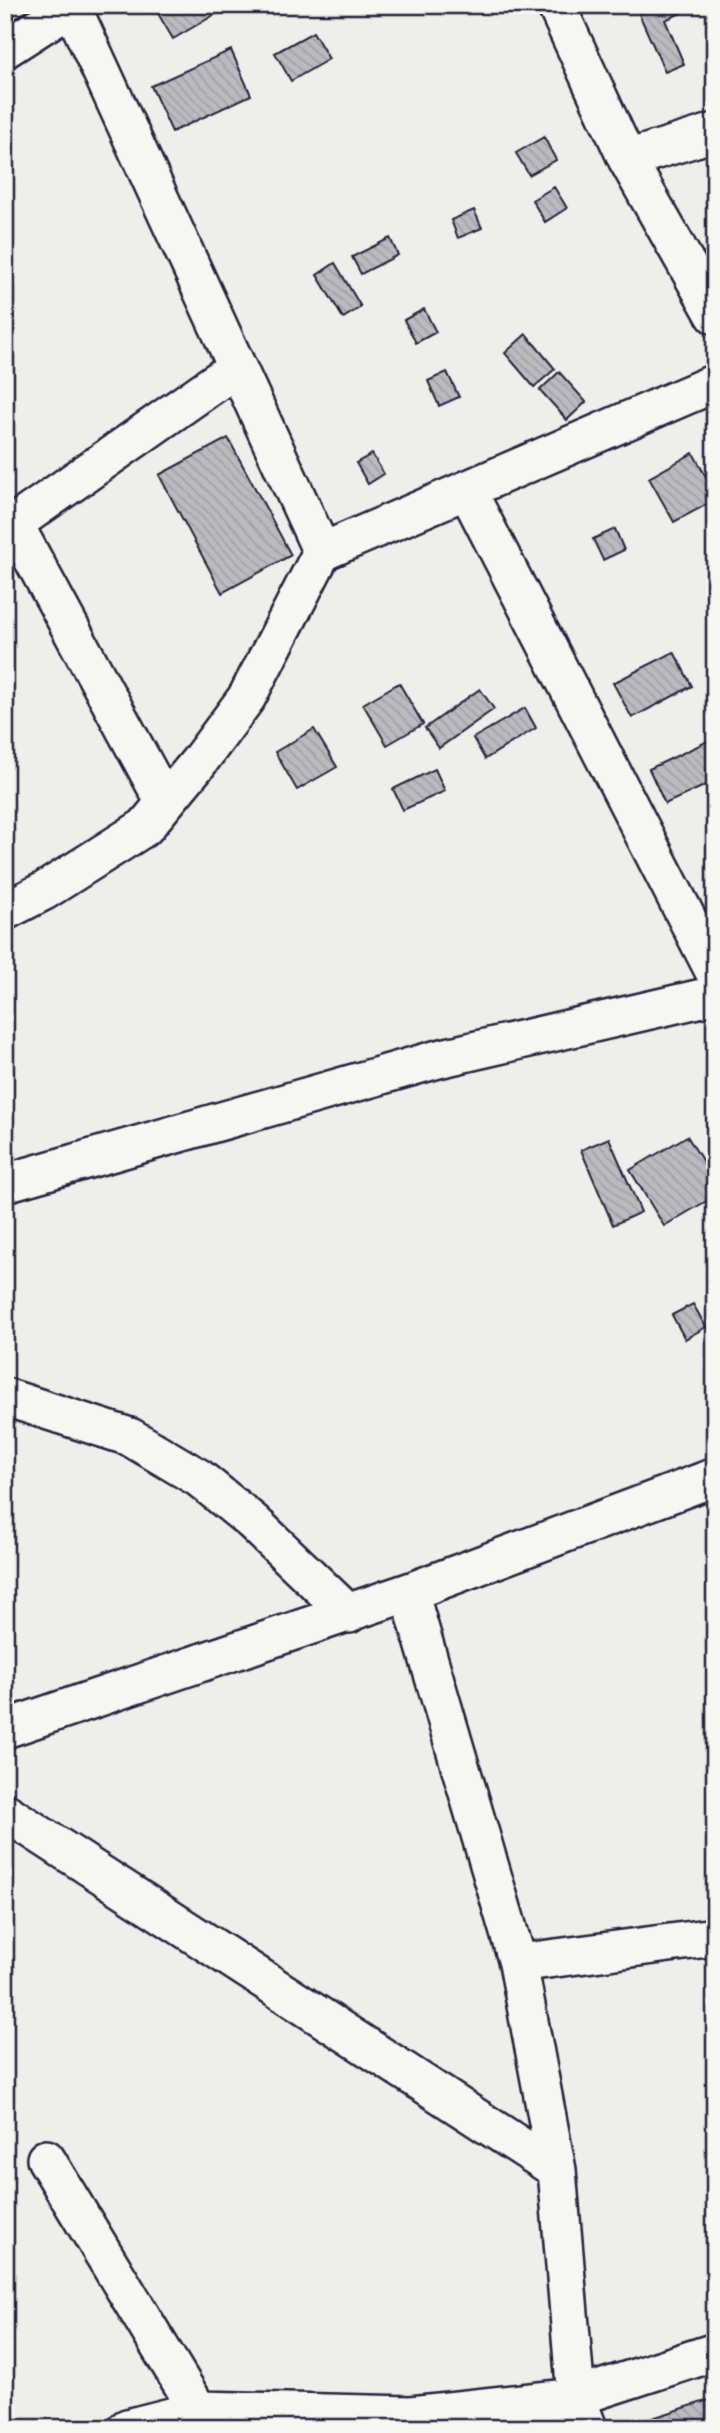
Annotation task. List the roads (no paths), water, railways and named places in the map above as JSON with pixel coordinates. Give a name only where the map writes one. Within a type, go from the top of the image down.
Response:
[{"type":"street","points":[[556,5],[627,159],[715,315]]},
{"type":"street","points":[[5,49],[72,6],[322,552]]},
{"type":"street","points":[[627,159],[715,132]]},
{"type":"street","points":[[165,803],[10,527],[236,368]]},
{"type":"street","points":[[5,911],[44,891],[145,827],[247,697],[322,552],[715,383]]},
{"type":"street","points":[[467,490],[715,972]]},
{"type":"street","points":[[5,1184],[438,1059],[715,995]]},
{"type":"street","points":[[5,1397],[130,1437],[199,1478],[253,1522],[349,1614]]},
{"type":"street","points":[[5,1729],[349,1614],[715,1477]]},
{"type":"street","points":[[410,1592],[518,1963],[557,2170],[582,2412]]},
{"type":"street","points":[[5,1812],[557,2170]]},
{"type":"street","points":[[518,1963],[715,1937]]},
{"type":"street","points":[[46,2159],[198,2410]]},
{"type":"street","points":[[127,2428],[198,2410],[411,2415],[582,2412],[715,2352]]}]
